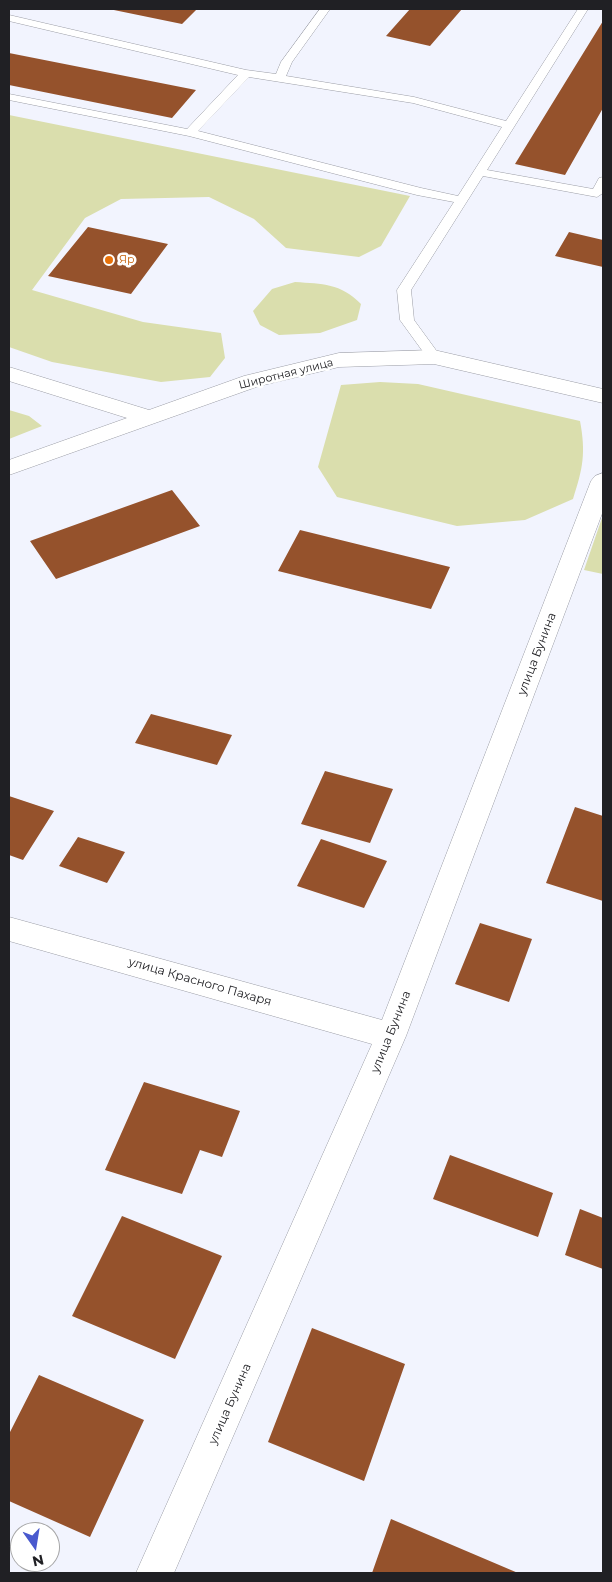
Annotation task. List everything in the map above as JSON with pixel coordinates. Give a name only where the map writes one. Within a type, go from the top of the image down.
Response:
[{"type":"street","name":"Широтная улица","points":[[9,468],[252,381],[339,360],[434,357],[603,396]]},
{"type":"street","points":[[9,374],[148,417]]},
{"type":"street","name":"улица Бунина","points":[[155,1573],[391,1036],[603,481]]},
{"type":"street","name":"улица Красного Пахаря","points":[[9,929],[391,1036]]},
{"type":"lane","points":[[280,78],[287,62],[326,9]]},
{"type":"lane","points":[[434,357],[407,320],[404,290],[583,9]]},
{"type":"lane","points":[[9,18],[246,73],[414,100],[509,125]]},
{"type":"lane","points":[[190,133],[246,73]]},
{"type":"lane","points":[[9,97],[190,133],[412,190],[461,200]]},
{"type":"lane","points":[[479,172],[597,193],[603,181]]},
{"type":"green space","points":[[9,115],[410,196],[381,246],[359,257],[286,248],[254,219],[209,197],[121,199],[85,218],[32,290],[143,322],[221,333],[225,358],[210,377],[161,382],[52,362],[9,347]]},
{"type":"green space","points":[[295,282],[323,284],[346,292],[361,304],[357,320],[320,333],[279,335],[260,325],[253,311],[272,289]]},
{"type":"green space","points":[[380,382],[418,384],[580,421],[583,452],[573,499],[525,520],[457,526],[337,497],[318,467],[341,385]]},
{"type":"green space","points":[[9,410],[29,416],[42,426],[9,439]]},
{"type":"green space","points":[[603,515],[603,574],[584,570]]},
{"type":"building","points":[[109,9],[197,9],[182,24]]},
{"type":"building","points":[[410,9],[462,9],[430,46],[386,36]]},
{"type":"building","points":[[603,21],[603,108],[565,175],[515,164]]},
{"type":"building","points":[[9,53],[196,90],[172,118],[9,85]]},
{"type":"building","name":"Яр","points":[[88,227],[168,244],[131,294],[48,276]]},
{"type":"building","points":[[569,232],[603,240],[603,267],[555,256]]},
{"type":"building","points":[[172,490],[200,526],[56,579],[30,541]]},
{"type":"building","points":[[300,530],[450,567],[431,609],[278,571]]},
{"type":"building","points":[[151,714],[232,735],[217,765],[135,743]]},
{"type":"building","points":[[325,771],[393,789],[370,843],[301,824]]},
{"type":"building","points":[[9,796],[54,811],[23,860],[9,855]]},
{"type":"building","points":[[575,807],[603,816],[603,901],[546,883]]},
{"type":"building","points":[[78,837],[125,852],[107,883],[59,866]]},
{"type":"building","points":[[321,839],[387,861],[364,908],[297,886]]},
{"type":"building","points":[[480,923],[532,939],[509,1002],[455,984]]},
{"type":"building","points":[[144,1082],[240,1111],[222,1157],[200,1150],[182,1194],[105,1170]]},
{"type":"building","points":[[450,1155],[553,1193],[538,1237],[433,1199]]},
{"type":"building","points":[[580,1209],[603,1218],[603,1269],[565,1255]]},
{"type":"building","points":[[122,1216],[222,1256],[175,1359],[72,1316]]},
{"type":"building","points":[[312,1328],[405,1364],[364,1481],[268,1442]]},
{"type":"building","points":[[39,1375],[144,1420],[90,1537],[60,1522],[9,1501],[9,1434]]},
{"type":"building","points":[[391,1519],[518,1573],[372,1573]]},
{"type":"place","name":"Яр","points":[[109,260]]}]
